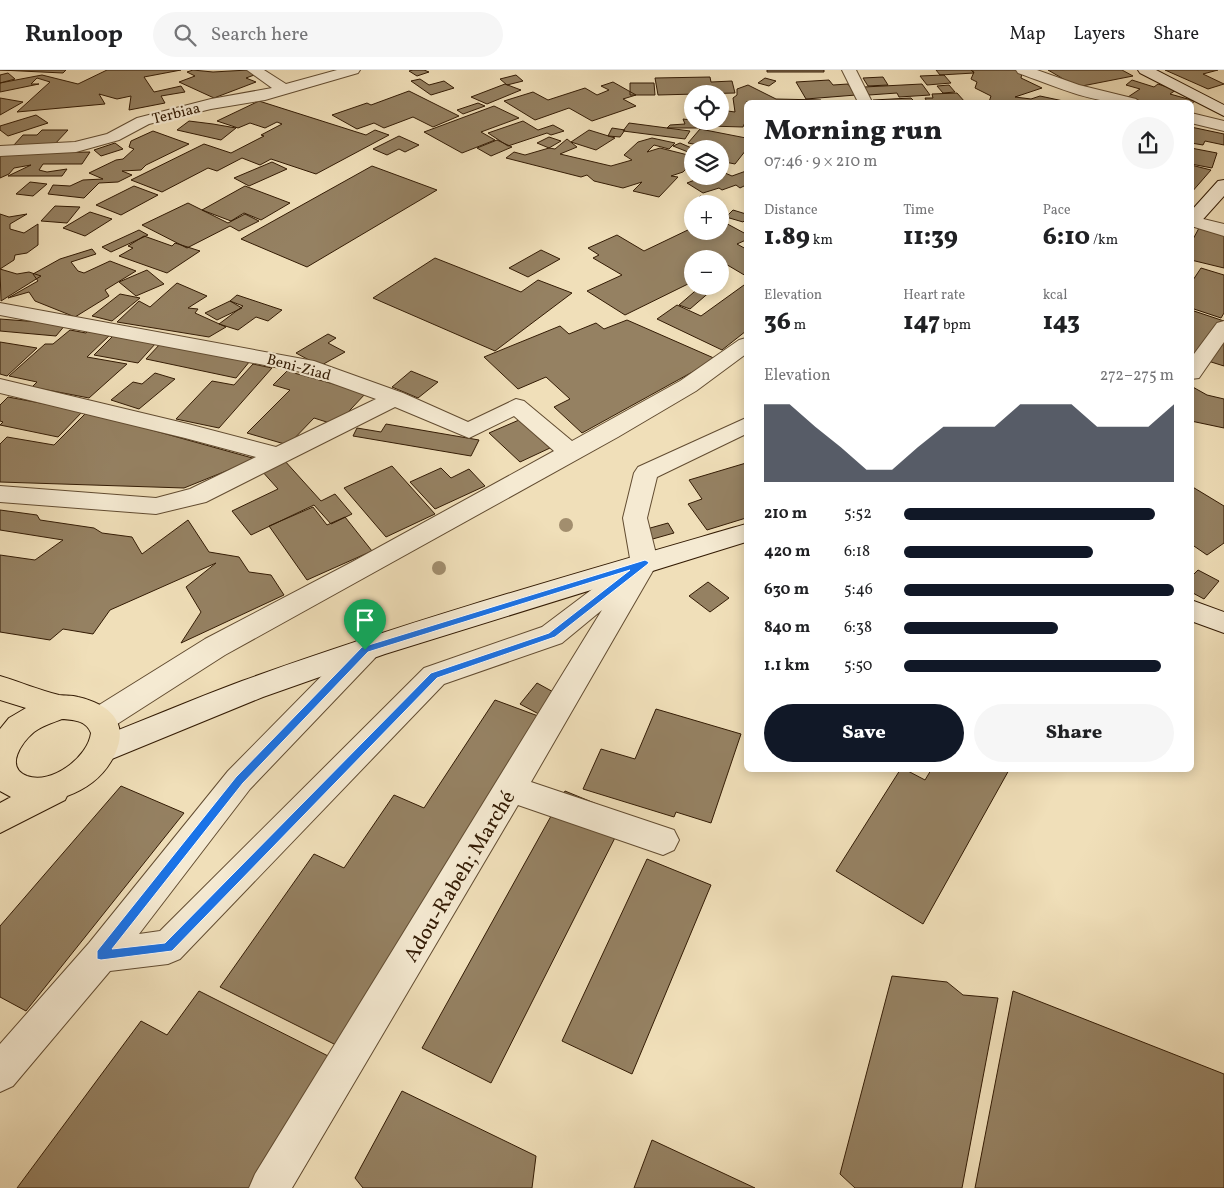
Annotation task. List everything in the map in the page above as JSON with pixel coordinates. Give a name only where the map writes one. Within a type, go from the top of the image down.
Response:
[{"type":"main road","points":[[0,688],[61,707],[77,707],[90,711],[100,719],[106,733],[102,750],[89,767],[72,780],[0,819]]},
{"type":"main road","points":[[0,706],[15,731]]},
{"type":"main road","points":[[61,707],[36,716],[15,731],[0,757],[1,770],[8,781],[20,788],[36,790],[54,787],[72,780]]},
{"type":"street","points":[[254,70],[285,90]]},
{"type":"street","name":"Terbiaa","points":[[0,151],[76,147],[113,137],[143,121],[285,90],[353,70]]},
{"type":"street","points":[[849,70],[864,100]]},
{"type":"street","points":[[1023,70],[1074,88],[1123,100]]},
{"type":"street","points":[[1145,70],[1224,111]]},
{"type":"street","points":[[1194,116],[1224,111]]},
{"type":"street","points":[[1194,118],[1224,126]]},
{"type":"street","points":[[1194,220],[1224,185]]},
{"type":"street","points":[[1194,222],[1224,230]]},
{"type":"street","name":"Beni-Ziad","points":[[0,309],[306,366],[395,398],[469,431],[516,406],[570,452]]},
{"type":"street","points":[[1194,369],[1224,327]]},
{"type":"street","points":[[100,719],[215,647],[362,569],[570,452],[610,432],[688,386],[744,345]]},
{"type":"street","points":[[0,386],[188,431],[280,456]]},
{"type":"street","points":[[0,494],[156,506],[197,496],[395,398]]},
{"type":"street","points":[[645,562],[635,518],[646,474],[744,426]]},
{"type":"street","points":[[102,750],[251,690],[365,650],[645,562],[744,534]]},
{"type":"street","points":[[101,955],[168,947],[434,676],[552,635],[645,562]]},
{"type":"street","name":"Adou-Rabeh; Marché","points":[[269,1188],[511,789],[645,562]]},
{"type":"street","points":[[1194,611],[1224,623]]},
{"type":"street","points":[[0,1073],[101,955],[240,780],[365,650]]},
{"type":"street","points":[[511,789],[662,840]]},
{"type":"building","points":[[0,70],[66,70],[63,73]]},
{"type":"building","points":[[107,70],[181,70],[144,77],[154,92],[181,86],[185,92],[161,96],[165,103],[129,110],[131,96],[117,99],[99,94],[105,104],[17,112],[50,82],[37,78],[31,84],[39,84],[0,92],[0,83],[42,75],[78,84]]},
{"type":"building","points":[[193,70],[213,72],[248,70],[257,74],[246,78],[256,82],[214,98],[179,82],[195,76],[187,72]]},
{"type":"building","points":[[767,70],[824,70],[824,72],[767,72]]},
{"type":"building","points":[[936,70],[971,70],[974,73],[940,75]]},
{"type":"building","points":[[971,70],[1017,70],[1022,73],[1021,78],[1042,88],[1015,97],[1031,99],[1040,96],[1059,100],[990,100],[991,96],[975,88],[977,82],[971,79],[974,72]]},
{"type":"building","points":[[1048,70],[1122,70],[1133,76],[1077,87]]},
{"type":"building","points":[[1165,70],[1218,70],[1203,74],[1224,84],[1208,89]]},
{"type":"building","points":[[409,71],[429,72],[417,76]]},
{"type":"building","points":[[8,73],[15,79],[0,83],[0,75]]},
{"type":"building","points":[[516,75],[523,81],[507,85],[500,79]]},
{"type":"building","points":[[944,75],[951,83],[927,85],[920,76]]},
{"type":"building","points":[[710,77],[711,82],[732,81],[735,93],[729,93],[729,85],[684,85],[684,94],[658,95],[655,78]]},
{"type":"building","points":[[883,77],[888,85],[868,86],[863,78]]},
{"type":"building","points":[[765,78],[776,81],[769,86],[758,83]]},
{"type":"building","points":[[420,79],[429,85],[444,81],[454,88],[431,95],[411,81]]},
{"type":"building","points":[[829,80],[833,85],[848,84],[856,95],[806,99],[796,82]]},
{"type":"building","points":[[1132,80],[1154,87],[1158,84],[1176,90],[1170,94],[1191,100],[1138,100],[1128,97],[1140,89],[1126,85]]},
{"type":"building","points":[[613,82],[636,95],[623,99],[636,106],[592,121],[569,108],[535,120],[504,101],[533,92],[548,100],[585,88],[597,95],[609,90],[601,86]]},
{"type":"building","points":[[630,83],[654,83],[655,95],[630,95]]},
{"type":"building","points":[[505,84],[521,90],[487,104],[471,97]]},
{"type":"building","points":[[922,84],[930,95],[899,97],[897,93],[869,95],[864,87]]},
{"type":"building","points":[[748,85],[776,99],[821,100],[744,100],[743,127],[729,127],[729,111],[735,112],[733,98],[737,95],[737,89]]},
{"type":"building","points":[[949,85],[955,92],[943,93],[937,86]]},
{"type":"building","points":[[409,91],[459,116],[433,127],[413,117],[384,128],[374,123],[357,129],[332,115],[367,103],[371,105]]},
{"type":"building","points":[[957,93],[963,100],[926,100],[925,98],[933,98],[932,94]]},
{"type":"building","points":[[0,98],[23,102],[0,115]]},
{"type":"building","points":[[911,98],[913,100],[873,100]]},
{"type":"building","points":[[259,101],[366,135],[375,130],[389,135],[316,174],[271,159],[260,165],[242,158],[217,171],[208,168],[162,192],[131,180],[204,144],[231,153],[264,136],[261,135],[282,124],[277,122],[265,128],[250,123],[238,128],[217,121]]},
{"type":"building","points":[[478,103],[485,106],[463,114],[457,110]]},
{"type":"building","points":[[494,106],[519,118],[481,132],[495,140],[462,153],[424,132]]},
{"type":"building","points":[[36,115],[48,123],[8,136],[0,130],[0,126]]},
{"type":"building","points":[[189,121],[236,128],[221,140],[177,130]]},
{"type":"building","points":[[523,121],[538,130],[553,125],[564,131],[551,135],[547,133],[508,146],[488,133]]},
{"type":"building","points":[[629,123],[690,131],[685,139],[623,131]]},
{"type":"building","points":[[684,124],[684,128],[667,128],[670,125]]},
{"type":"building","points":[[612,128],[625,130],[620,137],[608,136]]},
{"type":"building","points":[[1194,128],[1224,134],[1224,145],[1205,141],[1203,145],[1194,144]]},
{"type":"building","points":[[42,130],[68,130],[53,146],[13,146],[23,135],[37,135]]},
{"type":"building","points":[[589,130],[615,138],[596,150],[571,142]]},
{"type":"building","points":[[699,130],[744,138],[744,153],[735,164],[729,163],[729,140],[691,140]]},
{"type":"building","points":[[153,131],[189,144],[146,165],[141,170],[122,171],[132,175],[118,182],[99,183],[84,198],[48,194],[53,185],[70,186],[83,180],[103,179],[89,173],[116,160],[123,159],[134,149],[129,147],[131,141]]},
{"type":"building","points":[[399,136],[419,145],[405,152],[399,149],[387,155],[373,149]]},
{"type":"building","points":[[549,137],[561,141],[549,148],[537,143]]},
{"type":"building","points":[[652,138],[675,143],[669,149],[654,145],[647,152],[660,148],[684,154],[684,171],[671,176],[678,177],[659,197],[633,191],[642,182],[623,188],[594,181],[587,175],[581,177],[506,158],[514,152],[525,155],[549,148],[555,149],[567,139],[577,147],[560,154],[611,166],[632,160],[624,155],[638,142]]},
{"type":"building","points":[[497,140],[512,147],[491,156],[477,148]]},
{"type":"building","points":[[115,143],[123,149],[101,156],[94,150]]},
{"type":"building","points":[[680,143],[684,145],[684,150],[673,146]]},
{"type":"building","points":[[1194,149],[1217,153],[1212,168],[1194,165]]},
{"type":"building","points":[[0,152],[90,152],[82,164],[43,164],[39,170],[47,172],[67,169],[62,176],[8,176],[31,165],[14,168],[9,174],[0,178]]},
{"type":"building","points":[[272,162],[287,169],[249,186],[234,178]]},
{"type":"building","points":[[372,166],[437,190],[307,267],[241,239]]},
{"type":"building","points":[[1194,166],[1211,170],[1194,190]]},
{"type":"building","points":[[744,172],[744,186],[740,188],[736,185],[722,190],[719,188],[703,193],[690,185],[729,185],[729,175],[732,176]]},
{"type":"building","points":[[30,182],[47,184],[33,196],[16,194]]},
{"type":"building","points":[[134,186],[158,195],[121,215],[96,205]]},
{"type":"building","points":[[245,186],[290,203],[261,220],[244,213],[231,221],[202,210]]},
{"type":"building","points":[[188,203],[228,223],[245,214],[259,221],[239,231],[230,226],[187,248],[142,225]]},
{"type":"building","points":[[55,206],[80,207],[67,223],[41,221]]},
{"type":"building","points":[[733,210],[744,213],[743,222],[729,218],[729,214]]},
{"type":"building","points":[[90,212],[112,219],[85,236],[63,228]]},
{"type":"building","points":[[0,214],[9,217],[27,214],[10,224],[10,229],[24,233],[38,224],[38,245],[27,253],[15,255],[14,260],[0,269]]},
{"type":"building","points":[[729,225],[744,233],[744,241],[737,244],[744,248],[744,275],[729,266],[729,250],[684,250],[684,286],[625,315],[587,291],[622,275],[593,258],[599,255],[588,248],[617,235],[644,251],[684,232],[684,240],[729,240]]},
{"type":"building","points":[[1199,228],[1224,235],[1224,268],[1194,261],[1194,237]]},
{"type":"building","points":[[139,230],[148,235],[111,252],[102,247]]},
{"type":"building","points":[[144,236],[172,246],[175,243],[200,251],[167,273],[119,256],[133,248],[128,246]]},
{"type":"building","points":[[92,249],[96,254],[71,262],[78,271],[84,273],[110,261],[136,271],[105,290],[109,296],[75,317],[35,301],[29,292],[8,298],[38,281],[33,274],[60,259]]},
{"type":"building","points":[[541,250],[560,259],[528,277],[509,268]]},
{"type":"building","points":[[435,258],[521,292],[538,280],[572,293],[495,351],[373,298]]},
{"type":"building","points":[[1201,268],[1224,275],[1224,313],[1221,318],[1194,309],[1194,278]]},
{"type":"building","points":[[0,269],[17,274],[29,272],[41,276],[1,301]]},
{"type":"building","points":[[147,270],[164,284],[136,296],[119,282]]},
{"type":"building","points":[[177,283],[207,296],[188,308],[198,309],[195,313],[226,327],[209,337],[117,322],[139,301],[150,307]]},
{"type":"building","points":[[744,285],[744,333],[722,350],[657,319],[677,305],[701,316]]},
{"type":"building","points":[[120,294],[140,298],[112,321],[92,316]]},
{"type":"building","points":[[237,295],[282,310],[268,321],[256,317],[238,330],[219,324],[243,306],[230,301]]},
{"type":"building","points":[[691,295],[706,295],[690,309],[679,305]]},
{"type":"building","points":[[230,301],[242,308],[217,320],[205,313]]},
{"type":"building","points":[[1194,311],[1224,321],[1194,362]]},
{"type":"building","points":[[0,319],[66,324],[56,336],[0,331]]},
{"type":"building","points":[[627,320],[716,359],[582,433],[554,407],[570,399],[546,377],[518,389],[484,357],[560,326],[569,334],[596,323],[604,329]]},
{"type":"building","points":[[90,329],[112,333],[87,357],[127,364],[89,398],[32,387],[37,382],[9,376],[45,344],[53,344],[70,330],[86,333]]},
{"type":"building","points":[[328,334],[336,338],[328,343],[345,352],[320,366],[296,353]]},
{"type":"building","points":[[113,336],[156,343],[138,363],[94,355]]},
{"type":"building","points":[[1224,340],[1224,366],[1208,361]]},
{"type":"building","points":[[0,342],[37,348],[7,376],[0,374]]},
{"type":"building","points":[[161,343],[250,361],[236,378],[146,359]]},
{"type":"building","points":[[253,364],[272,368],[219,428],[176,419],[212,381],[234,385]]},
{"type":"building","points":[[287,371],[366,393],[336,425],[314,418],[288,445],[247,433],[290,390],[273,385]]},
{"type":"building","points":[[411,371],[438,382],[418,398],[392,387]]},
{"type":"building","points":[[155,373],[175,379],[139,409],[111,400],[133,382],[142,384]]},
{"type":"building","points":[[1194,388],[1207,395],[1224,399],[1224,428],[1194,422]]},
{"type":"building","points":[[8,397],[83,411],[58,437],[0,425],[3,422],[0,421],[0,405]]},
{"type":"building","points":[[87,412],[256,459],[184,488],[0,482],[0,444],[7,437],[54,445]]},
{"type":"building","points":[[519,420],[550,448],[520,462],[489,433]]},
{"type":"building","points":[[386,424],[479,440],[471,456],[353,436],[357,428],[381,432]]},
{"type":"building","points":[[284,460],[321,501],[335,494],[352,514],[331,524],[314,505],[251,535],[232,511],[278,489],[261,470]]},
{"type":"building","points":[[744,464],[744,519],[707,530],[688,504],[702,499],[689,480]]},
{"type":"building","points":[[392,466],[435,514],[386,537],[344,488]]},
{"type":"building","points":[[441,468],[451,478],[469,469],[485,486],[435,509],[410,482]]},
{"type":"building","points":[[1194,488],[1224,506],[1224,543],[1207,555],[1194,546]]},
{"type":"building","points":[[313,507],[327,525],[345,517],[372,551],[307,580],[269,526]]},
{"type":"building","points":[[0,510],[37,515],[40,520],[94,528],[102,533],[132,537],[142,554],[188,520],[209,552],[239,557],[249,572],[271,575],[284,595],[181,643],[201,612],[186,587],[216,563],[110,610],[93,634],[63,629],[50,640],[0,632],[0,555],[35,560],[63,540],[0,530]]},
{"type":"building","points":[[668,523],[674,533],[642,542],[636,532]]},
{"type":"building","points":[[1198,570],[1219,581],[1204,599],[1194,594],[1194,574]]},
{"type":"building","points":[[708,582],[729,598],[710,612],[689,596]]},
{"type":"building","points":[[537,683],[566,699],[548,719],[520,704]]},
{"type":"building","points":[[495,700],[557,723],[360,1057],[220,987],[314,854],[344,868],[394,795],[424,808]]},
{"type":"building","points":[[656,709],[741,734],[711,823],[676,812],[674,817],[583,789],[601,749],[635,759]]},
{"type":"building","points":[[899,772],[910,772],[925,780],[930,772],[1008,772],[923,924],[836,871]]},
{"type":"building","points":[[121,786],[184,813],[26,1011],[0,997],[0,926]]},
{"type":"building","points":[[565,791],[626,816],[491,1083],[422,1048]]},
{"type":"building","points":[[647,859],[711,885],[632,1074],[562,1041]]},
{"type":"building","points":[[892,976],[947,982],[963,995],[998,998],[962,1188],[855,1188],[840,1174]]},
{"type":"building","points":[[199,991],[344,1064],[351,1088],[292,1188],[17,1188],[141,1021],[167,1035]]},
{"type":"building","points":[[1013,991],[1224,1074],[1224,1188],[975,1188]]},
{"type":"building","points":[[402,1091],[536,1156],[532,1188],[363,1188],[355,1178]]},
{"type":"building","points":[[652,1140],[755,1188],[634,1188]]},
{"type":"route","points":[[645,562],[552,635],[434,676],[168,947],[101,955],[240,780],[365,650],[441,624],[645,562]]}]
